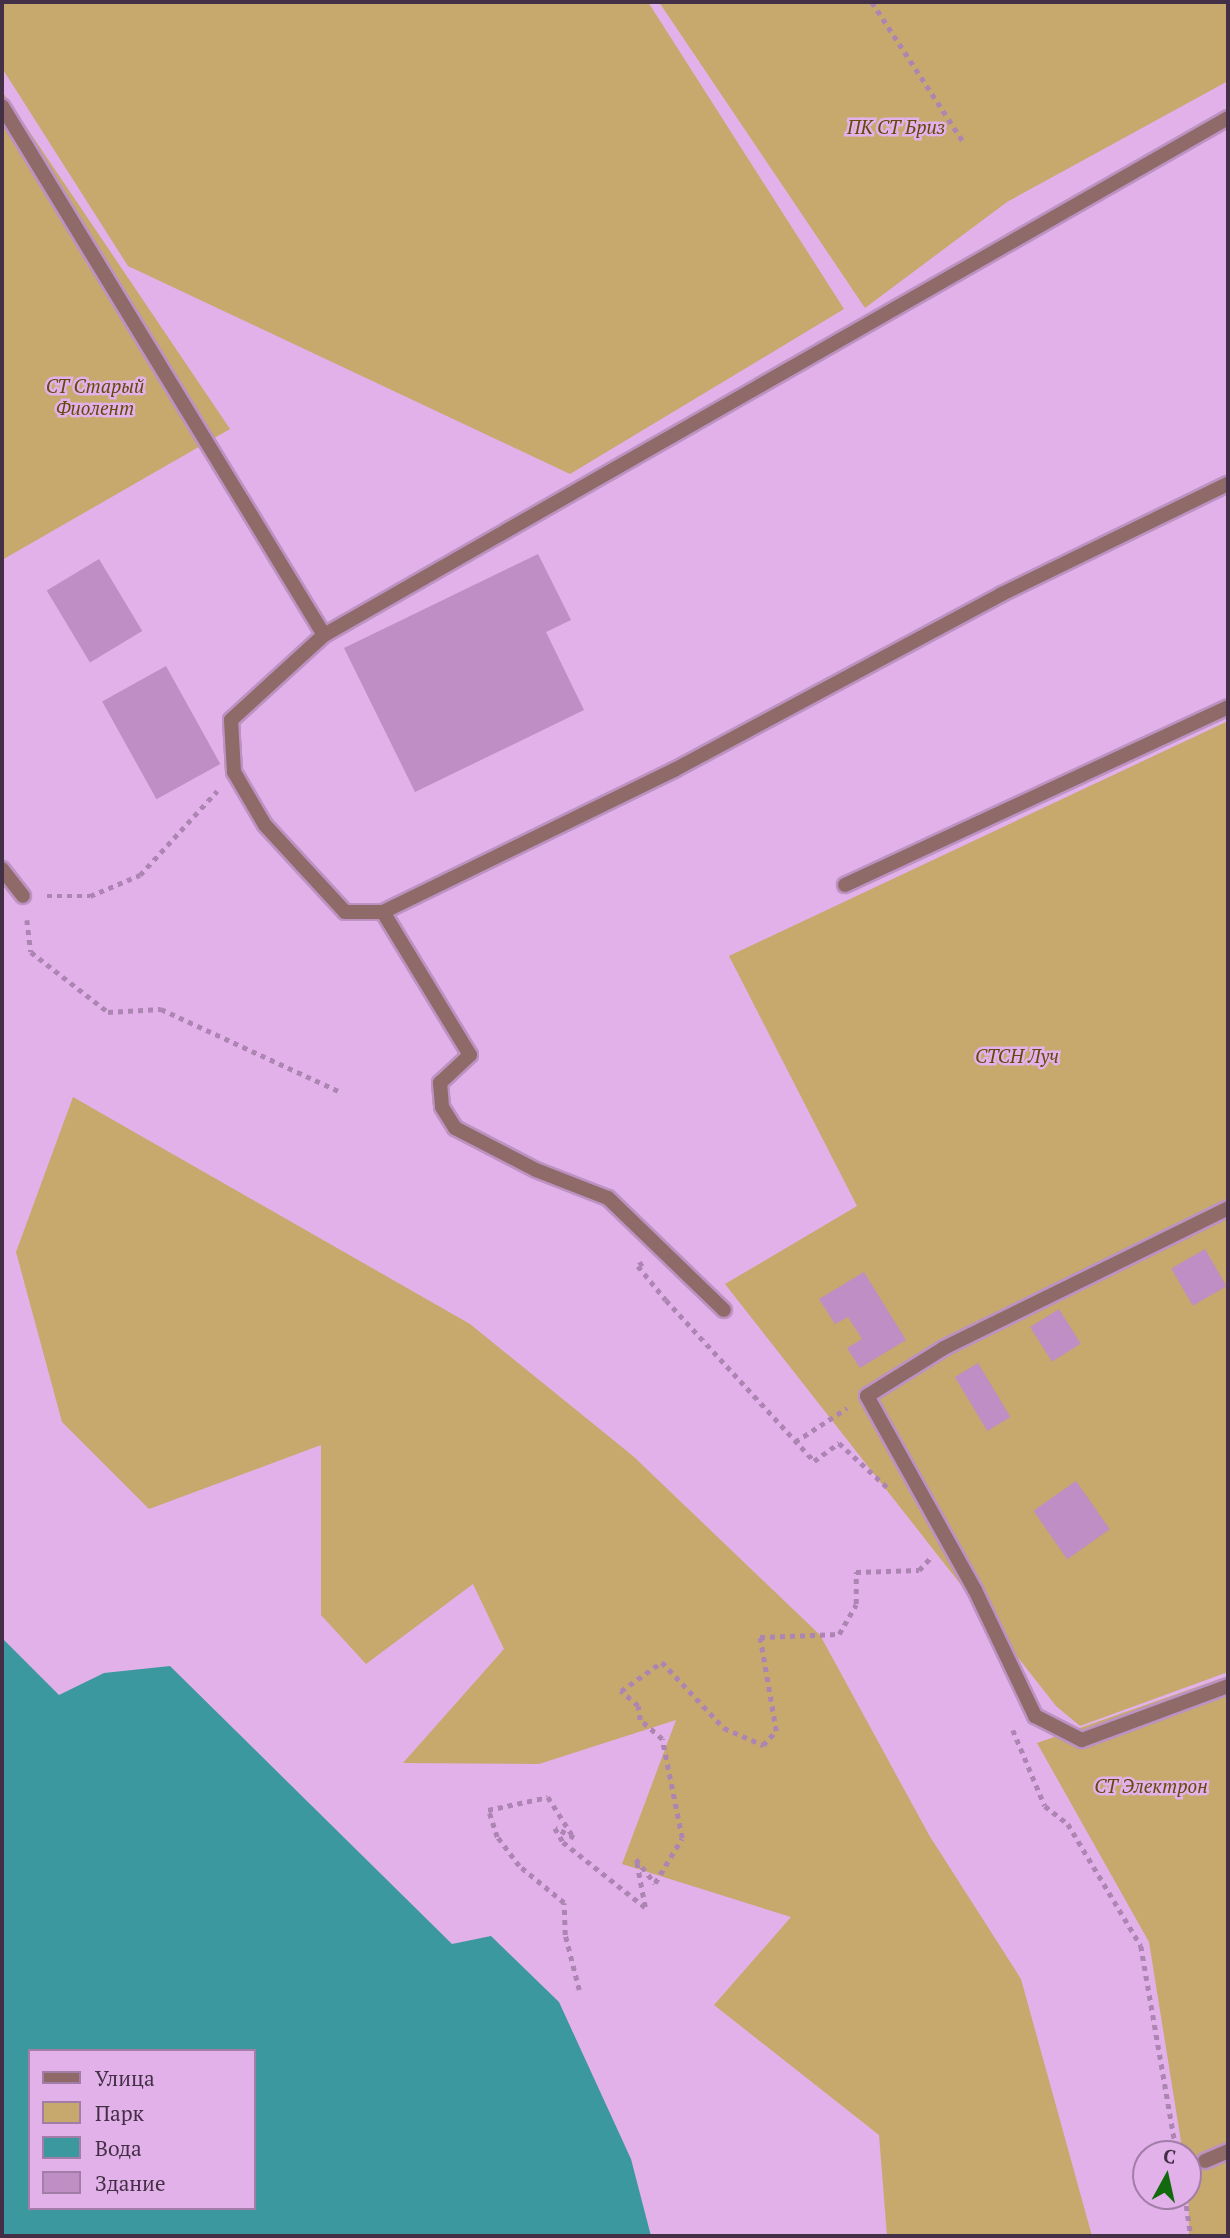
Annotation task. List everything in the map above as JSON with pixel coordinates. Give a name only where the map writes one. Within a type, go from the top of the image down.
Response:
[{"type":"street","points":[[2,106],[324,635]]},
{"type":"street","points":[[1228,118],[324,635],[231,720],[234,772],[265,824],[345,912],[383,912],[674,770],[1002,594],[1228,484]]},
{"type":"street","points":[[845,885],[1228,707]]},
{"type":"street","points":[[2,869],[23,896]]},
{"type":"street","points":[[383,912],[470,1055],[440,1083],[442,1107],[455,1128],[536,1170],[608,1198],[724,1310]]},
{"type":"street","points":[[1228,1208],[944,1348],[867,1396],[975,1590],[1035,1716],[1082,1740],[1228,1686]]},
{"type":"street","points":[[1205,2161],[1228,2151]]},
{"type":"path","points":[[872,2],[963,141]]},
{"type":"path","points":[[234,772],[140,875],[90,896],[23,896],[31,952],[108,1012],[162,1009],[341,1092]]},
{"type":"path","points":[[638,1266],[814,1461],[839,1443]]},
{"type":"path","points":[[795,1442],[838,1414]]},
{"type":"path","points":[[579,1990],[565,1934],[564,1903],[519,1866],[497,1837],[488,1810],[548,1797],[574,1838],[555,1828],[563,1842],[645,1906],[636,1858],[655,1883],[682,1838],[662,1739],[640,1720],[638,1706],[621,1691],[662,1662],[724,1728],[764,1745],[776,1731],[760,1637],[838,1634],[856,1604],[856,1572],[919,1570],[933,1555]]},
{"type":"path","points":[[1068,1824],[1141,1946],[1175,2140]]},
{"type":"path","points":[[1187,2210],[1191,2236]]},
{"type":"green space","points":[[2,2],[648,2],[844,309],[570,474],[128,266],[2,68]]},
{"type":"green space","name":"ПК СТ Бриз","points":[[659,2],[1228,2],[1228,81],[1007,202],[865,308]]},
{"type":"green space","name":"СТ Старый Фиолент","points":[[2,91],[230,429],[2,560]]},
{"type":"green space","name":"СТСН Луч","points":[[1228,721],[1228,1672],[1080,1726],[1056,1706],[725,1284],[857,1206],[729,956]]},
{"type":"green space","points":[[73,1097],[470,1324],[633,1456],[820,1635],[929,1835],[1021,1979],[1092,2236],[887,2236],[879,2135],[714,2005],[791,1917],[622,1864],[676,1720],[539,1764],[403,1763],[504,1649],[473,1584],[366,1664],[321,1615],[321,1445],[149,1509],[62,1422],[16,1252]]},
{"type":"green space","name":"СТ Электрон","points":[[1228,1676],[1228,2236],[1189,2236],[1189,2210],[1202,2210],[1202,2140],[1181,2140],[1149,1942],[1037,1743]]},
{"type":"water","points":[[2,1638],[59,1695],[104,1673],[170,1666],[452,1944],[491,1936],[559,2002],[631,2159],[651,2236],[2,2236]]},
{"type":"building","points":[[538,554],[571,620],[546,632],[584,710],[415,792],[344,648]]},
{"type":"building","points":[[99,559],[142,631],[90,662],[47,590]]},
{"type":"building","points":[[166,666],[220,764],[156,799],[102,701]]},
{"type":"building","points":[[1205,1249],[1226,1286],[1193,1306],[1171,1268]]},
{"type":"building","points":[[864,1272],[906,1340],[860,1368],[847,1348],[862,1339],[848,1317],[835,1324],[819,1299]]},
{"type":"building","points":[[1059,1309],[1081,1344],[1052,1362],[1030,1327]]},
{"type":"building","points":[[978,1363],[1010,1417],[987,1431],[955,1377]]},
{"type":"building","points":[[1076,1481],[1110,1529],[1067,1559],[1033,1511]]}]
